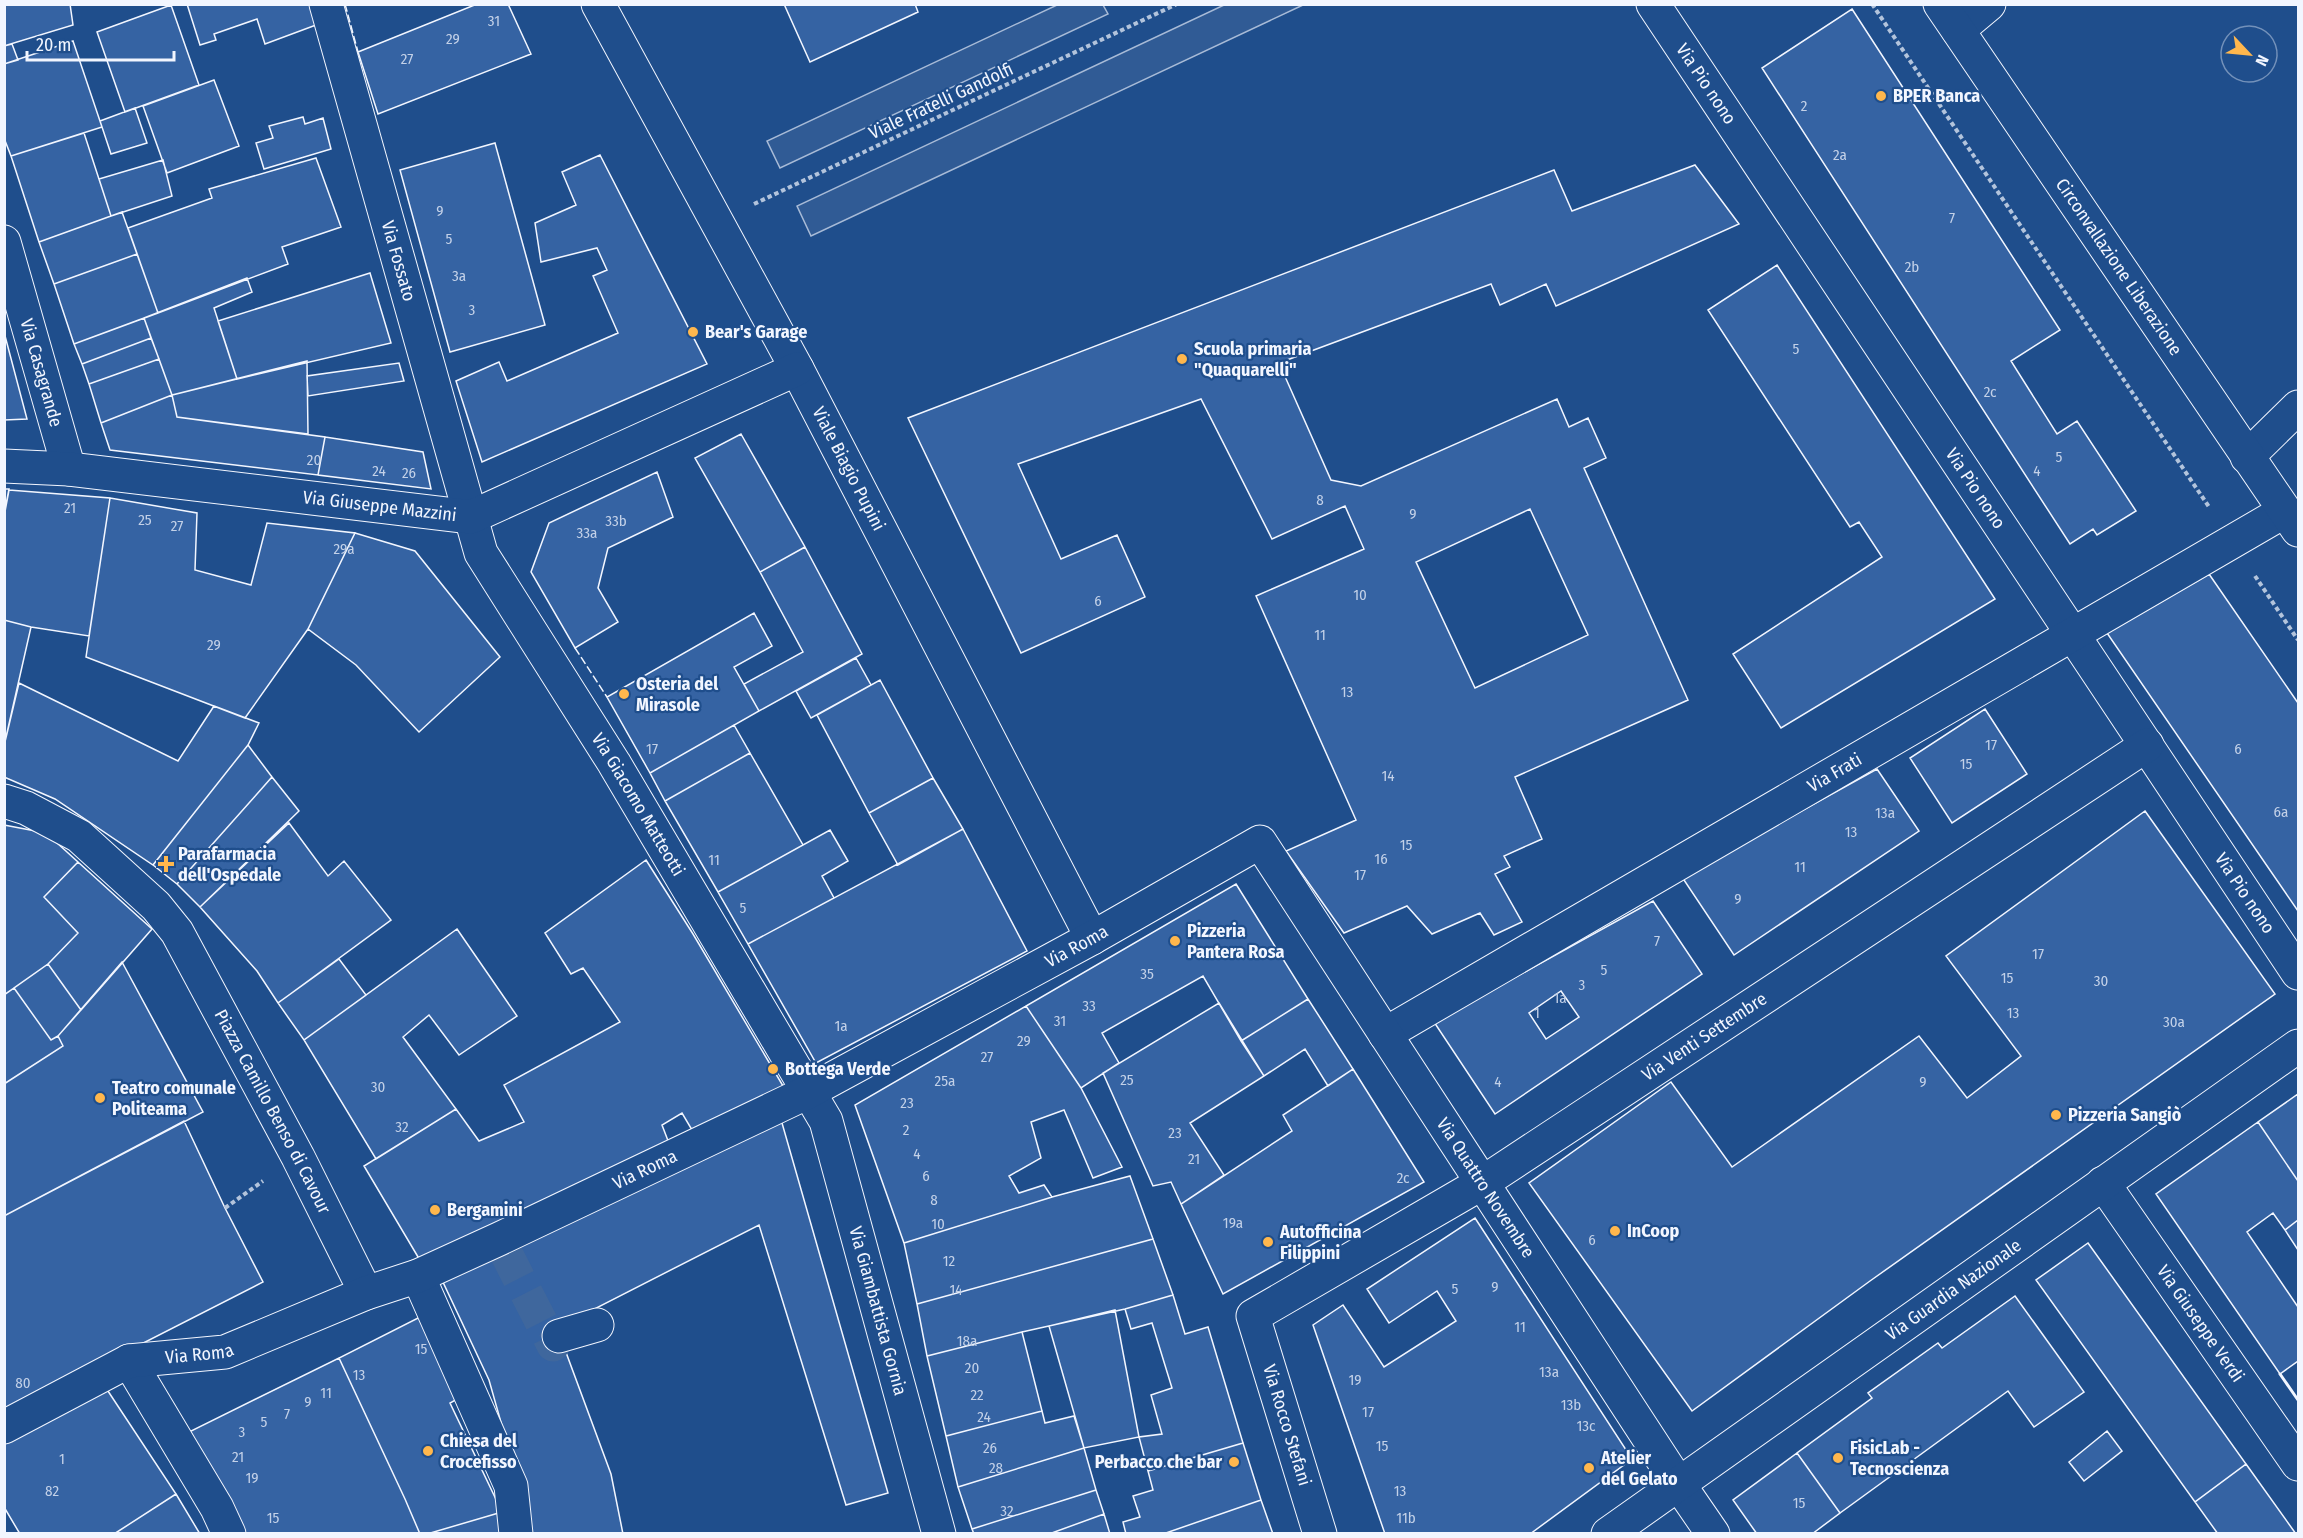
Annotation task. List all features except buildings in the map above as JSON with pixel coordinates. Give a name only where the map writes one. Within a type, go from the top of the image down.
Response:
[{"type":"street","name":"Via Fossato","points":[[326,4],[471,517]]},
{"type":"street","name":"Viale Biagio Pupini","points":[[598,4],[797,369],[1092,938]]},
{"type":"street","name":"Via Pio nono","points":[[1653,4],[2298,973]]},
{"type":"street","points":[[1949,17],[1989,4]]},
{"type":"street","name":"Circonvallazione Liberazione","points":[[1949,17],[2292,520]]},
{"type":"street","name":"Via Casagrande","points":[[4,242],[69,469]]},
{"type":"street","name":"Via Giuseppe Mazzini","points":[[4,466],[69,469],[471,517],[797,369]]},
{"type":"street","points":[[2247,457],[2298,407]]},
{"type":"street","name":"Via Giacomo Matteotti","points":[[471,517],[481,553],[614,763],[808,1092]]},
{"type":"street","name":"Via Frati","points":[[1385,1034],[2233,542],[2292,520]]},
{"type":"street","name":"Via Venti Settembre","points":[[1253,1316],[1482,1183],[2146,745]]},
{"type":"street","name":"Piazza Camillo Benso di Cavour","points":[[4,801],[26,808],[79,836],[156,906],[177,932],[298,1157],[366,1293]]},
{"type":"street","name":"Via Roma","points":[[4,1427],[129,1361],[225,1352],[366,1293],[502,1244],[808,1092],[1092,938],[1260,842]]},
{"type":"street","name":"Via Quattro Novembre","points":[[1260,842],[1678,1483],[1713,1533]]},
{"type":"street","name":"Via Guardia Nazionale","points":[[1608,1533],[2298,1046]]},
{"type":"street","name":"Via Giambattista Gornia","points":[[808,1092],[826,1121],[939,1533]]},
{"type":"street","name":"Via Giuseppe Verdi","points":[[2103,1184],[2298,1464]]},
{"type":"street","points":[[418,1276],[511,1486],[516,1533]]},
{"type":"street","name":"Via Rocco Stefani","points":[[1253,1316],[1320,1533]]},
{"type":"street","points":[[559,1336],[597,1325]]},
{"type":"street","points":[[129,1361],[218,1508],[229,1533]]},
{"type":"path","name":"Viale Fratelli Gandolfi","points":[[717,221],[1177,4]]},
{"type":"path","points":[[1872,4],[2298,640]]},
{"type":"shaded area","points":[[1057,5],[1103,5],[1108,14],[780,168],[767,141]]},
{"type":"shaded area","points":[[1224,5],[1303,5],[811,236],[797,206]]},
{"type":"tunnel","points":[[504,1249],[553,1345],[559,1336]]},
{"type":"fence","points":[[345,4],[358,52]]},
{"type":"fence","points":[[575,648],[607,697]]},
{"type":"wall","points":[[2280,1374],[2298,1400]]},
{"type":"place","name":"BPER Banca","points":[[1881,96]]},
{"type":"place","name":"Bear's Garage","points":[[693,332]]},
{"type":"place","name":"Scuola primaria \"Quaquarelli\"","points":[[1182,359]]},
{"type":"place","name":"Osteria del Mirasole","points":[[624,694]]},
{"type":"place","name":"Parafarmacia dell'Ospedale","points":[[166,864]]},
{"type":"place","name":"Pizzeria Pantera Rosa","points":[[1175,941]]},
{"type":"place","name":"Bottega Verde","points":[[773,1069]]},
{"type":"place","name":"Teatro comunale Politeama","points":[[100,1098]]},
{"type":"place","name":"Pizzeria Sangiò","points":[[2056,1115]]},
{"type":"place","name":"Bergamini","points":[[435,1210]]},
{"type":"place","name":"InCoop","points":[[1615,1231]]},
{"type":"place","name":"Autofficina Filippini","points":[[1268,1242]]},
{"type":"place","name":"Chiesa del Crocefisso","points":[[428,1451]]},
{"type":"place","name":"FisicLab - Tecnoscienza","points":[[1838,1458]]},
{"type":"place","name":"Perbacco che bar","points":[[1234,1462]]},
{"type":"place","name":"Atelier del Gelato","points":[[1589,1468]]}]
